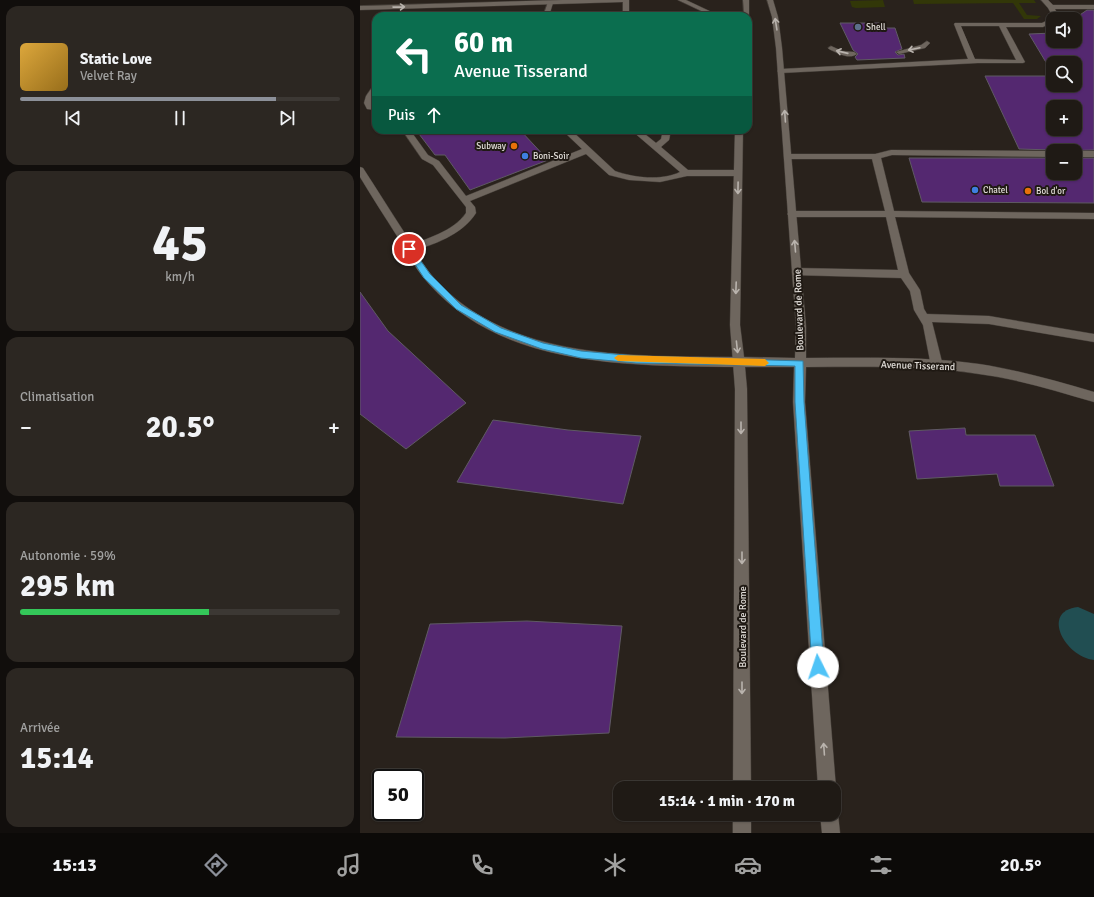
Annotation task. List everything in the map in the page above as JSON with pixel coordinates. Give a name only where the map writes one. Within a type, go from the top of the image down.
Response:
[{"type":"main road","points":[[360,8],[624,0],[626,12]]},
{"type":"main road","points":[[681,0],[708,12]]},
{"type":"main road","points":[[746,0],[747,12]]},
{"type":"main road","name":"Boulevard de Rome","points":[[770,0],[775,17],[781,71],[797,272],[800,327],[799,402],[826,781]]},
{"type":"main road","points":[[973,62],[957,24],[1046,24],[1054,17],[1054,12],[1044,0]]},
{"type":"main road","points":[[547,12],[550,3]]},
{"type":"main road","points":[[1051,7],[1094,7]]},
{"type":"main road","points":[[781,71],[973,62],[1021,62],[1001,24]]},
{"type":"main road","points":[[899,52],[924,47],[927,43]]},
{"type":"main road","points":[[831,48],[841,53],[854,54]]},
{"type":"main road","points":[[372,94],[368,100],[372,106]]},
{"type":"main road","points":[[360,110],[372,107]]},
{"type":"main road","points":[[409,134],[425,156],[436,163],[470,207],[471,213],[465,223],[455,229],[409,249]]},
{"type":"main road","points":[[570,134],[612,173],[627,179],[673,179],[686,173],[738,173]]},
{"type":"main road","points":[[640,134],[686,173]]},
{"type":"main road","points":[[656,148],[666,140],[667,134]]},
{"type":"main road","name":"Boulevard de Rome","points":[[739,134],[735,325],[741,389],[742,781]]},
{"type":"main road","points":[[464,200],[588,150]]},
{"type":"main road","points":[[788,156],[876,157],[891,152],[1046,154]]},
{"type":"main road","points":[[1082,154],[1094,154]]},
{"type":"main road","points":[[876,157],[904,274],[915,290],[919,310],[928,324],[937,366]]},
{"type":"main road","name":"Avenue Tisserand","points":[[360,170],[427,276],[458,307],[484,323],[526,341],[561,351],[601,357],[649,360],[886,363],[964,367],[1012,375],[1094,397]]},
{"type":"main road","points":[[792,214],[1094,216]]},
{"type":"main road","points":[[797,272],[904,274]]},
{"type":"main road","points":[[924,318],[995,321],[1094,338]]},
{"type":"main road","points":[[742,821],[742,833]]},
{"type":"main road","points":[[830,821],[831,833]]},
{"type":"green space","points":[[883,0],[885,7],[856,8],[852,7],[850,1]]},
{"type":"green space","points":[[913,0],[1034,0],[1036,3],[1019,3],[1027,15],[1041,16],[1037,19],[1024,19],[1013,3],[914,4]]},
{"type":"water","points":[[1078,607],[1094,614],[1094,660],[1083,657],[1074,651],[1066,643],[1061,634],[1059,625],[1060,617],[1067,610]]},
{"type":"building","points":[[1087,10],[1094,10],[1094,150],[1082,150],[1082,144],[1046,144],[1046,150],[1019,149],[985,76],[1046,76],[1046,92],[1082,92],[1082,56],[1046,56],[1046,62],[1029,34],[1046,33],[1046,48],[1082,48],[1082,13]]},
{"type":"building","points":[[840,23],[883,23],[885,28],[895,28],[902,49],[895,52],[898,55],[904,54],[905,58],[857,60],[855,57],[858,54],[853,50]]},
{"type":"building","points":[[419,134],[524,134],[548,160],[470,190],[445,155],[435,155]]},
{"type":"building","points":[[909,158],[1046,158],[1046,180],[1082,180],[1082,158],[1094,158],[1094,203],[922,202]]},
{"type":"building","points":[[360,292],[388,331],[466,403],[406,449],[360,414]]},
{"type":"building","points":[[493,420],[568,430],[641,436],[623,504],[457,482]]},
{"type":"building","points":[[965,428],[966,435],[1035,435],[1054,486],[1000,486],[997,474],[917,479],[909,431]]},
{"type":"building","points":[[527,621],[622,626],[609,733],[505,738],[396,737],[430,624]]},
{"type":"slow traffic","points":[[618,358],[765,363]]},
{"type":"place","name":"Shell","points":[[858,27]]},
{"type":"place","name":"Subway","points":[[514,146]]},
{"type":"place","name":"Boni-Soir","points":[[525,156]]},
{"type":"place","name":"Chatel","points":[[975,190]]},
{"type":"place","name":"Bol d'or","points":[[1028,191]]},
{"type":"route","points":[[409,249],[427,276],[458,307],[498,330],[542,346],[561,351],[601,357],[649,360],[800,363],[799,402],[818,667]]}]
